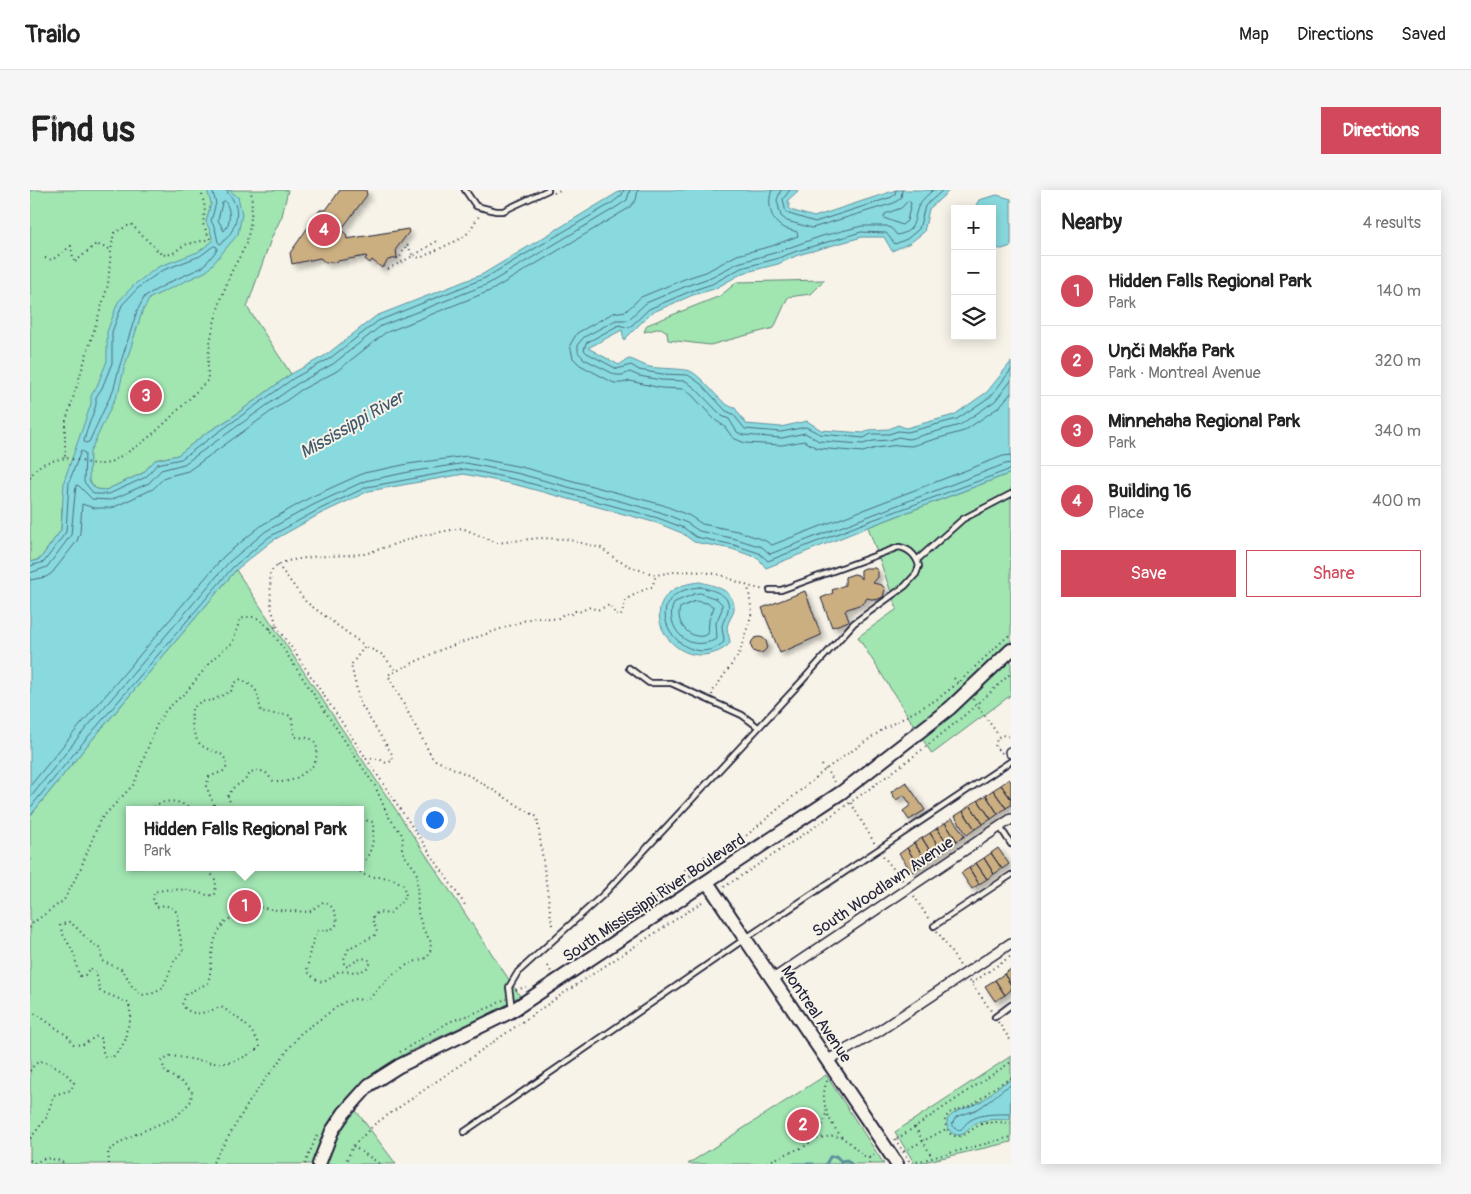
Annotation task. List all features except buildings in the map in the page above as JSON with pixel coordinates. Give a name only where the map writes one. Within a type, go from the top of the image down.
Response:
[{"type":"street","name":"South Mississippi River Boulevard","points":[[319,1164],[332,1131],[344,1113],[369,1086],[406,1062],[512,1010],[842,792],[950,708],[1011,650]]},
{"type":"street","name":"South Woodlawn Avenue","points":[[773,979],[1011,820]]},
{"type":"street","name":"Montreal Avenue","points":[[707,882],[897,1164]]},
{"type":"street","points":[[828,1060],[879,1031],[1011,943]]},
{"type":"lane","points":[[465,190],[476,206],[496,211],[510,208],[548,190]]},
{"type":"lane","points":[[917,560],[963,519],[1011,494]]},
{"type":"lane","points":[[512,1010],[509,988],[518,972],[604,894],[854,623],[904,586],[916,574],[919,566],[913,552],[906,549],[892,549],[781,590],[770,590]]},
{"type":"lane","points":[[630,668],[649,683],[671,683],[742,715],[758,727]]},
{"type":"lane","points":[[464,1132],[746,938],[1011,760]]},
{"type":"lane","points":[[1000,827],[1011,844]]},
{"type":"lane","points":[[934,926],[1011,875]]},
{"type":"lane","points":[[995,1017],[1011,1005]]},
{"type":"path","points":[[65,458],[65,424],[108,285],[114,233],[131,224],[162,255],[172,254],[184,245],[210,239],[203,224],[205,208],[201,190]]},
{"type":"path","points":[[30,478],[36,468],[49,462],[71,458],[87,464],[105,464],[135,449],[180,409],[208,380],[211,332],[230,275],[247,241],[252,200],[251,190]]},
{"type":"path","points":[[552,194],[560,190]]},
{"type":"path","points":[[397,258],[399,259],[407,244],[413,256],[420,258],[426,256],[462,238],[468,233],[479,216],[488,215]]},
{"type":"path","points":[[384,266],[388,269],[437,241]]},
{"type":"path","points":[[46,258],[52,260],[71,246],[74,263],[96,244],[111,250]]},
{"type":"path","points":[[467,908],[277,626],[271,607],[270,572],[278,565],[287,561],[311,557],[365,554],[419,536],[462,528],[497,543],[539,538],[566,539],[601,548],[617,560],[634,568],[656,574],[680,571],[704,572],[721,575],[748,586],[770,590]]},
{"type":"path","points":[[278,565],[306,602],[365,646],[382,655],[396,671]]},
{"type":"path","points":[[552,925],[537,817],[470,776],[433,759],[388,675],[440,650],[535,617],[557,619],[565,613],[571,614],[590,607],[596,610],[610,605],[616,615],[621,616],[626,599],[644,589],[652,588],[656,574]]},
{"type":"path","points":[[710,702],[713,691],[739,654],[752,613],[748,586]]},
{"type":"path","points":[[30,928],[33,923],[64,900],[80,870],[100,820],[134,784],[156,726],[166,710],[187,691],[212,660],[233,642],[240,619],[250,616],[260,619],[270,629],[375,786],[388,816],[401,833],[404,855],[415,869],[417,875],[418,913],[431,942],[430,953],[427,958],[420,959],[396,970],[370,998],[344,1002],[301,1033],[254,1094],[212,1164]]},
{"type":"path","points":[[270,629],[277,626]]},
{"type":"path","points":[[603,936],[735,844],[826,769],[885,728],[936,700],[958,683],[1011,632]]},
{"type":"path","points":[[365,646],[351,665],[360,703],[392,754],[392,761],[386,763],[379,759],[366,758]]},
{"type":"path","points":[[344,1164],[353,1146],[375,1124],[564,993],[716,894],[850,802],[946,733],[1011,673]]},
{"type":"path","points":[[954,678],[958,683]]},
{"type":"path","points":[[214,806],[206,786],[209,777],[226,770],[227,763],[225,757],[215,750],[201,745],[195,735],[191,722],[192,709],[200,702],[213,700],[231,691],[241,679],[259,693],[261,712],[272,715],[283,714],[291,716],[296,737],[310,738],[316,744],[317,750],[315,764],[302,775],[286,783],[274,782],[266,773],[259,770],[251,772],[245,780],[233,788],[228,796],[231,806]]},
{"type":"path","points":[[978,703],[999,736]]},
{"type":"path","points":[[882,724],[885,728]]},
{"type":"path","points":[[995,747],[995,741],[999,736],[1006,734],[1011,737]]},
{"type":"path","points":[[822,765],[826,769]]},
{"type":"path","points":[[155,806],[174,800],[188,806]]},
{"type":"path","points":[[850,802],[879,850],[909,888],[934,926]]},
{"type":"path","points":[[364,820],[373,822],[373,835],[372,849],[364,862]]},
{"type":"path","points":[[704,856],[708,862]]},
{"type":"path","points":[[685,869],[690,876]]},
{"type":"path","points":[[30,1015],[34,1013],[39,1016],[69,1037],[73,1044],[82,1045],[97,1036],[102,1039],[104,1057],[112,1058],[121,1048],[127,1037],[126,1032],[131,1018],[129,1003],[100,991],[96,972],[90,968],[85,975],[80,976],[76,970],[74,952],[63,936],[60,926],[69,922],[76,926],[83,937],[101,949],[102,961],[123,970],[132,986],[142,994],[154,994],[163,988],[174,961],[182,951],[178,914],[174,909],[165,905],[157,907],[153,901],[154,892],[163,889],[186,890],[205,896],[215,895],[216,881],[210,871]]},
{"type":"path","points":[[109,1164],[108,1151],[117,1144],[176,1117],[191,1101],[192,1092],[183,1082],[164,1072],[162,1061],[170,1056],[215,1064],[233,1062],[247,1057],[260,1047],[257,1038],[233,1014],[221,1007],[195,1014],[188,1012],[182,1005],[186,994],[208,983],[211,966],[210,958],[215,938],[226,920],[245,912],[252,906],[308,912],[323,902],[328,903],[335,912],[337,924],[332,929],[317,931],[310,950],[307,972],[318,982],[326,982],[331,980],[338,972],[355,972],[365,969],[370,965],[369,959],[358,960],[348,967],[344,965],[344,959],[349,948],[374,936],[377,932],[372,919],[375,914],[380,912],[389,914],[406,898],[406,895],[403,885],[391,878],[375,878],[362,874],[360,871]]},
{"type":"path","points":[[972,983],[1011,956]]},
{"type":"path","points":[[545,975],[551,971],[548,966]]},
{"type":"path","points":[[516,990],[527,986]]},
{"type":"path","points":[[995,1017],[1011,1042]]},
{"type":"path","points":[[30,1071],[34,1065],[40,1062],[48,1063],[62,1068],[74,1083],[71,1090],[54,1095],[46,1118],[30,1139]]},
{"type":"path","points":[[1011,1062],[896,1140],[910,1164],[1011,1137]]},
{"type":"path","points":[[1011,1078],[995,1087],[974,1104],[949,1113],[945,1119],[946,1129],[952,1136],[958,1137],[966,1135],[978,1125],[985,1123],[1011,1123]]},
{"type":"path","points":[[762,1164],[804,1146],[814,1139],[824,1122],[826,1113],[823,1089],[827,1081]]},
{"type":"path","points":[[826,1113],[842,1137],[852,1144],[860,1155],[869,1158],[869,1164]]},
{"type":"path","points":[[915,1127],[932,1157]]},
{"type":"path","points":[[903,1151],[946,1129]]},
{"type":"path","points":[[814,1139],[832,1136],[842,1137]]},
{"type":"path","points":[[353,1146],[380,1164]]},
{"type":"path","points":[[348,1157],[349,1164]]},
{"type":"path","points":[[30,1160],[34,1163],[46,1158],[62,1161],[63,1164]]},
{"type":"green space","points":[[30,190],[288,190],[282,216],[271,239],[247,307],[291,374],[178,455],[155,460],[143,473],[106,490],[96,489],[89,481],[62,507],[61,530],[40,559],[30,562]]},
{"type":"green space","points":[[825,280],[811,294],[788,297],[774,328],[710,345],[668,340],[667,332],[661,328],[644,332],[647,325],[720,296],[737,282]]},
{"type":"green space","points":[[1011,473],[1011,695],[932,754],[858,637],[897,609],[868,527]]},
{"type":"green space","points":[[236,570],[520,996],[491,1013],[405,1054],[380,1069],[358,1086],[339,1107],[324,1133],[312,1164],[30,1164],[30,816]]},
{"type":"green space","points":[[1011,1056],[1011,1142],[915,1164],[895,1132]]},
{"type":"green space","points":[[826,1075],[884,1164],[688,1164]]},
{"type":"green space","points":[[354,1108],[396,1164],[325,1164],[335,1136]]},
{"type":"water","name":"Mississippi River","points":[[207,190],[229,190],[238,197],[242,214],[238,234],[207,271],[150,298],[142,312],[119,390],[90,452],[89,481],[96,489],[106,490],[143,473],[155,460],[178,455],[291,374],[326,355],[376,316],[483,274],[622,190],[799,190],[788,200],[790,210],[814,217],[896,190],[950,190],[929,209],[924,232],[910,243],[892,251],[884,237],[862,237],[798,255],[778,264],[743,273],[714,289],[693,295],[651,313],[624,340],[622,330],[588,348],[619,365],[629,359],[650,367],[692,372],[724,403],[735,408],[746,424],[781,427],[807,421],[821,430],[864,433],[869,430],[889,429],[898,425],[906,428],[954,415],[987,392],[1011,362],[1011,473],[766,568],[758,558],[732,549],[694,542],[682,533],[657,523],[517,485],[464,474],[369,491],[320,514],[272,541],[236,570],[30,816],[30,562],[40,559],[61,530],[64,481],[91,404],[91,396],[107,361],[107,332],[118,302],[135,284],[158,267],[198,252],[213,241],[206,222],[211,203]]},
{"type":"water","points":[[997,195],[1011,199],[1011,246],[1002,249],[996,248],[996,205],[976,205],[979,200]]},
{"type":"water","points":[[700,582],[712,585],[728,593],[734,609],[727,627],[730,643],[721,650],[710,654],[693,654],[679,648],[667,638],[661,624],[660,610],[665,597],[678,587]]},
{"type":"water","points":[[1011,1080],[1010,1119],[980,1121],[960,1135],[950,1131],[947,1122],[953,1114],[979,1103],[1000,1086]]},
{"type":"waterway","points":[[826,1164],[830,1157],[836,1156],[841,1161],[841,1164]]},
{"type":"waterway","points":[[841,1161],[847,1160],[851,1164]]},
{"type":"waterway","points":[[794,1164],[813,1164]]},
{"type":"place","name":"Building 16","points":[[324,230]]},
{"type":"place","name":"Minnehaha Regional Park","points":[[146,396]]},
{"type":"place","name":"Hidden Falls Regional Park","points":[[245,906]]},
{"type":"place","name":"Uŋči Makȟa Park","points":[[803,1125]]}]
